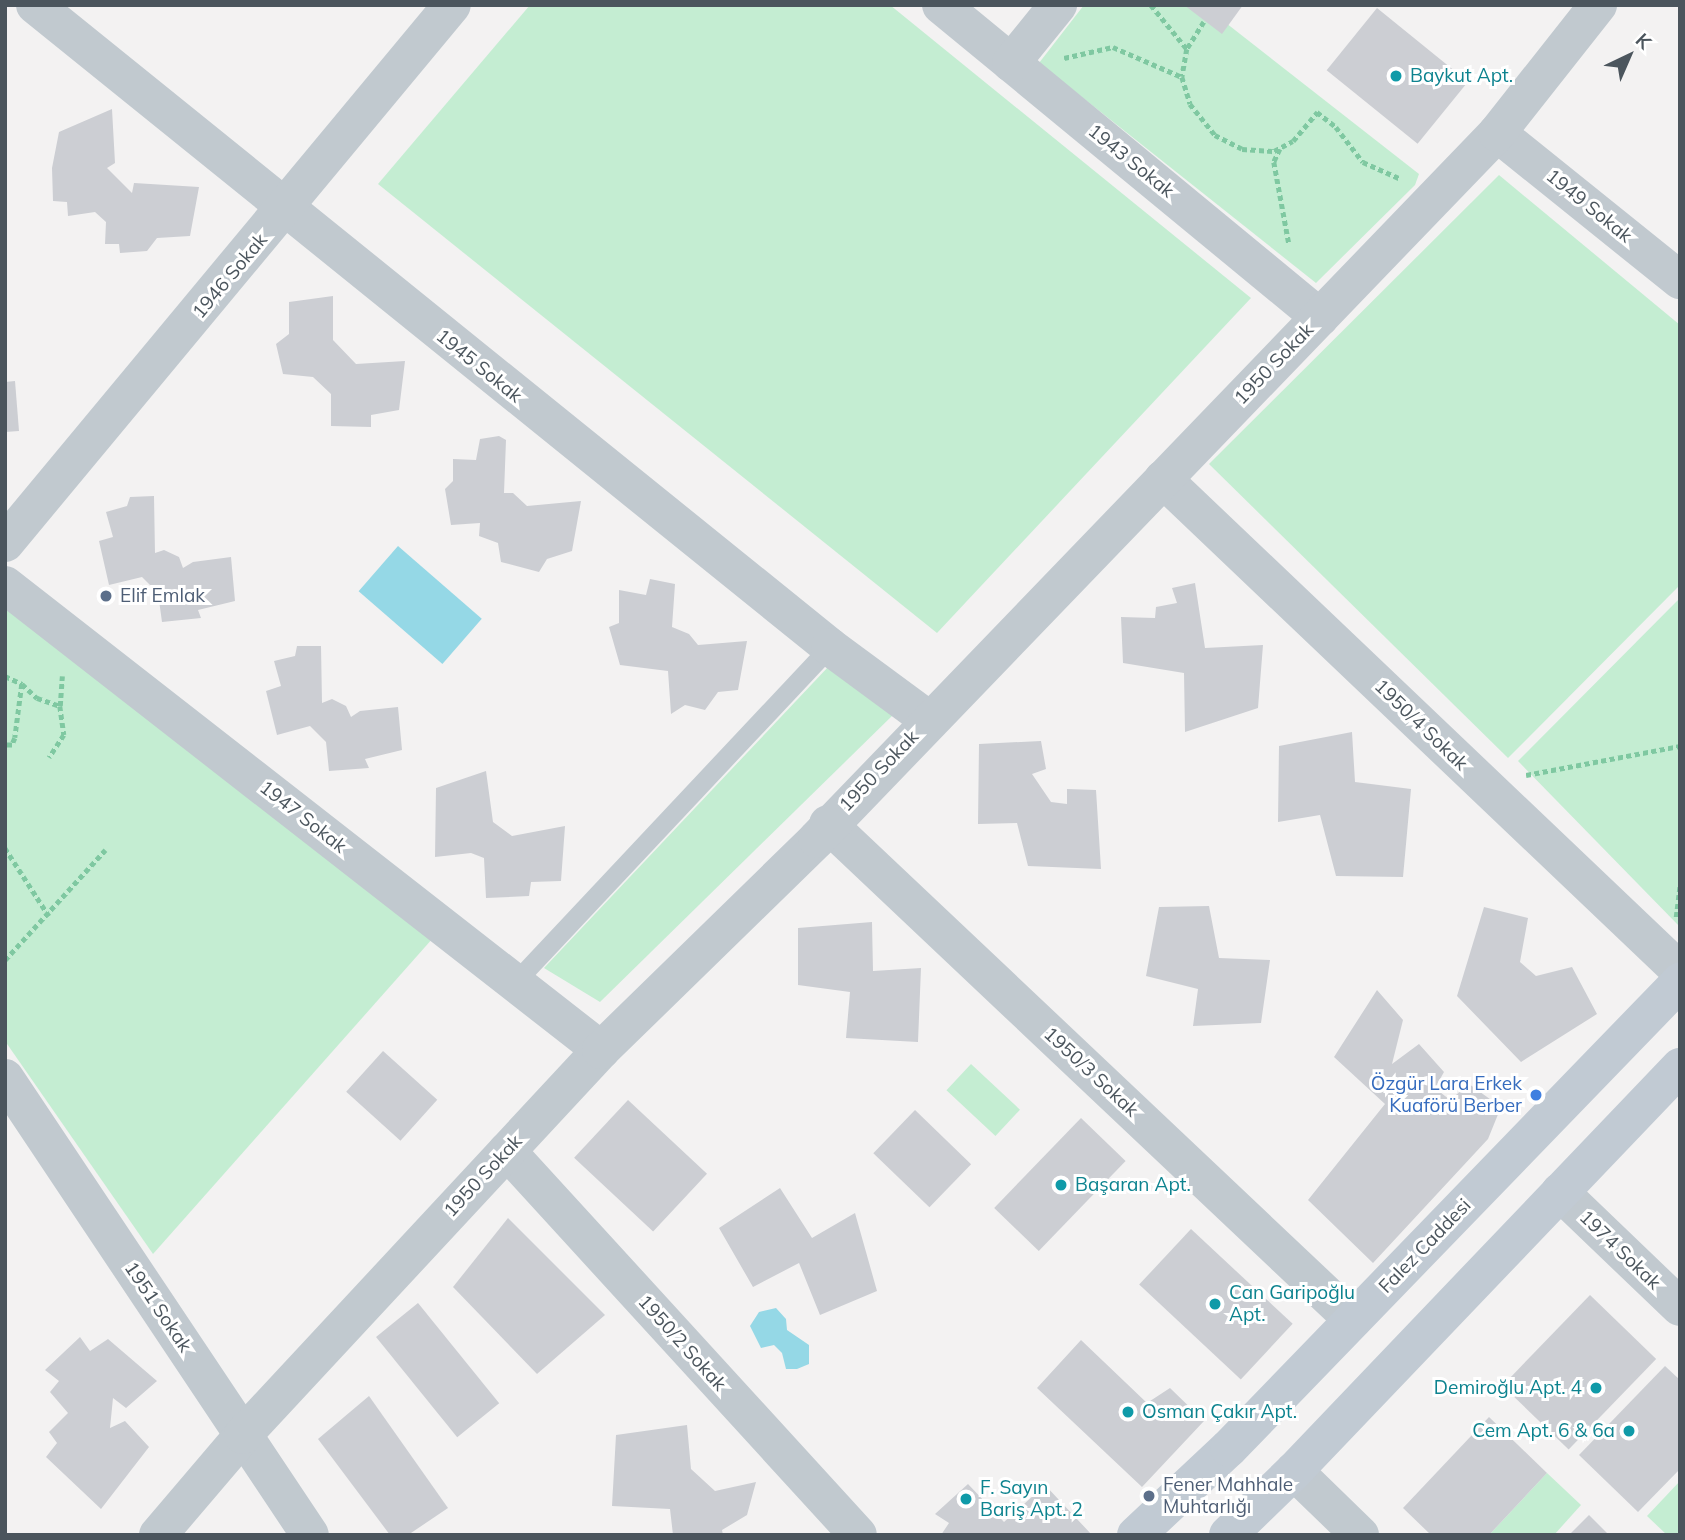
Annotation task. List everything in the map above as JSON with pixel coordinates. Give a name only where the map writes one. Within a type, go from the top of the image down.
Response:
[{"type":"street","name":"1945 Sokak","points":[[35,5],[285,211],[830,647],[929,720]]},
{"type":"street","name":"1946 Sokak","points":[[5,543],[285,211],[452,5]]},
{"type":"street","name":"1943 Sokak","points":[[941,5],[1320,317]]},
{"type":"street","points":[[1011,63],[1058,5]]},
{"type":"street","name":"1950 Sokak","points":[[158,1535],[243,1434],[601,1050],[828,824],[1497,133],[1598,5]]},
{"type":"street","name":"1949 Sokak","points":[[1497,133],[1680,280]]},
{"type":"street","name":"1950/4 Sokak","points":[[1163,480],[1680,971]]},
{"type":"street","name":"1947 Sokak","points":[[5,585],[601,1050]]},
{"type":"street","name":"1950/3 Sokak","points":[[828,824],[1353,1320]]},
{"type":"street","name":"Falez Caddesi","points":[[1136,1535],[1229,1448],[1680,982]]},
{"type":"street","points":[[1228,1535],[1294,1471],[1680,1067]]},
{"type":"street","name":"1951 Sokak","points":[[5,1078],[310,1535]]},
{"type":"street","name":"1950/2 Sokak","points":[[506,1151],[858,1535]]},
{"type":"street","points":[[1517,1151],[1560,1192]]},
{"type":"street","name":"1974 Sokak","points":[[1560,1192],[1680,1307]]},
{"type":"street","points":[[1294,1471],[1360,1535]]},
{"type":"lane","points":[[515,982],[830,647]]},
{"type":"path","points":[[1151,5],[1187,49]]},
{"type":"path","points":[[1204,22],[1187,49],[1182,77],[1190,104],[1215,135],[1242,149],[1280,149]]},
{"type":"path","points":[[1051,61],[1114,47],[1182,77]]},
{"type":"path","points":[[1289,248],[1274,162],[1280,149],[1304,130],[1317,112],[1336,127],[1363,162],[1404,180]]},
{"type":"path","points":[[5,676],[22,684],[37,698],[60,706],[64,735],[49,758]]},
{"type":"path","points":[[5,745],[12,745],[15,738],[22,684]]},
{"type":"path","points":[[1519,776],[1680,746]]},
{"type":"path","points":[[5,848],[49,916]]},
{"type":"path","points":[[5,960],[49,916],[105,850]]},
{"type":"path","points":[[1675,920],[1680,883]]},
{"type":"green space","points":[[530,5],[890,5],[1251,298],[937,633],[378,184]]},
{"type":"green space","points":[[1084,5],[1203,5],[1419,174],[1415,185],[1316,283],[1039,63]]},
{"type":"green space","points":[[1499,175],[1680,325],[1680,585],[1508,758],[1209,464]]},
{"type":"green space","points":[[1680,598],[1680,927],[1518,761]]},
{"type":"green space","points":[[5,605],[433,938],[153,1254],[5,1041]]},
{"type":"green space","points":[[829,666],[894,714],[600,1002],[544,968]]},
{"type":"green space","points":[[971,1064],[1020,1110],[995,1136],[946,1090]]},
{"type":"green space","points":[[1547,1473],[1581,1505],[1554,1535],[1489,1535]]},
{"type":"green space","points":[[1680,1481],[1680,1535],[1667,1535],[1647,1516]]},
{"type":"water","points":[[398,546],[482,619],[442,664],[359,591]]},
{"type":"water","points":[[776,1308],[786,1319],[787,1330],[809,1345],[809,1364],[797,1369],[786,1369],[782,1353],[774,1345],[761,1348],[750,1326],[759,1312]]},
{"type":"building","points":[[1184,5],[1243,5],[1222,34]]},
{"type":"building","name":"Baykut Apt.","points":[[1377,8],[1468,82],[1418,144],[1327,70]]},
{"type":"building","points":[[112,109],[115,163],[107,168],[132,193],[134,183],[199,187],[190,236],[157,238],[147,251],[120,253],[119,244],[105,244],[106,222],[95,212],[68,216],[67,202],[53,201],[52,168],[59,132]]},
{"type":"building","points":[[333,296],[333,340],[356,364],[405,361],[399,410],[371,415],[371,427],[331,426],[331,394],[313,377],[283,374],[276,344],[289,334],[289,302]]},
{"type":"building","points":[[15,381],[19,431],[5,432],[5,382]]},
{"type":"building","points":[[499,436],[506,440],[504,493],[513,493],[527,506],[581,501],[572,551],[547,559],[539,572],[501,562],[498,543],[479,536],[480,523],[451,525],[445,489],[453,481],[453,459],[476,460],[480,439]]},
{"type":"building","points":[[154,496],[155,553],[164,550],[179,557],[183,568],[193,562],[231,557],[235,601],[198,610],[201,618],[162,622],[158,593],[142,577],[109,585],[99,541],[113,537],[106,512],[127,506],[130,497]]},
{"type":"building","points":[[650,579],[675,584],[672,627],[689,634],[698,645],[747,641],[738,690],[718,692],[705,710],[685,705],[671,714],[668,671],[620,665],[609,627],[619,623],[619,590],[646,595]]},
{"type":"building","points":[[1195,583],[1205,648],[1263,645],[1258,708],[1185,732],[1184,673],[1123,663],[1121,617],[1155,618],[1156,607],[1177,603],[1172,588]]},
{"type":"building","points":[[297,646],[321,646],[322,703],[332,699],[346,706],[351,717],[360,711],[398,707],[402,750],[365,759],[369,768],[329,771],[326,742],[310,726],[277,735],[266,691],[281,686],[274,661],[295,656]]},
{"type":"building","points":[[1352,732],[1355,782],[1411,789],[1403,877],[1336,876],[1320,815],[1278,822],[1279,746]]},
{"type":"building","points":[[1041,741],[1046,769],[1032,774],[1051,802],[1067,804],[1067,789],[1096,790],[1101,869],[1028,866],[1017,823],[978,824],[979,744]]},
{"type":"building","points":[[486,771],[493,822],[512,836],[565,826],[561,881],[531,882],[529,896],[486,898],[484,858],[471,853],[435,857],[436,788]]},
{"type":"building","points":[[1209,906],[1219,958],[1270,960],[1261,1023],[1193,1026],[1198,989],[1146,976],[1159,907]]},
{"type":"building","points":[[1484,907],[1528,918],[1520,962],[1536,976],[1572,967],[1597,1014],[1521,1062],[1457,996]]},
{"type":"building","points":[[872,922],[873,971],[921,968],[918,1042],[846,1038],[850,992],[798,985],[798,928]]},
{"type":"building","points":[[1377,990],[1403,1020],[1392,1064],[1419,1044],[1444,1072],[1435,1088],[1450,1100],[1469,1084],[1501,1107],[1488,1139],[1373,1263],[1308,1200],[1385,1104],[1334,1057]]},
{"type":"building","points":[[383,1051],[437,1100],[400,1141],[346,1092]]},
{"type":"building","points":[[628,1100],[707,1174],[653,1231],[574,1158]]},
{"type":"building","points":[[915,1110],[971,1164],[929,1207],[873,1153]]},
{"type":"building","name":"Başaran Apt.","points":[[1081,1118],[1126,1161],[1039,1251],[994,1208]]},
{"type":"building","points":[[780,1188],[812,1238],[855,1213],[877,1291],[820,1315],[799,1263],[753,1287],[719,1228]]},
{"type":"building","points":[[508,1218],[605,1315],[537,1374],[453,1287]]},
{"type":"building","name":"Can Garipoğlu Apt.","points":[[1191,1229],[1293,1324],[1241,1379],[1139,1285]]},
{"type":"building","points":[[1590,1295],[1656,1359],[1569,1450],[1502,1386]]},
{"type":"building","points":[[418,1303],[499,1403],[457,1437],[376,1337]]},
{"type":"building","points":[[80,1337],[90,1351],[108,1339],[157,1381],[126,1408],[113,1398],[110,1428],[125,1421],[149,1447],[101,1509],[46,1457],[57,1443],[49,1432],[68,1413],[50,1392],[59,1381],[45,1370]]},
{"type":"building","name":"Osman Çakır Apt.","points":[[1081,1340],[1147,1403],[1170,1388],[1204,1421],[1142,1487],[1037,1388]]},
{"type":"building","points":[[1665,1366],[1680,1380],[1680,1469],[1638,1512],[1579,1455]]},
{"type":"building","points":[[369,1396],[448,1508],[408,1535],[390,1535],[318,1439]]},
{"type":"building","points":[[1489,1417],[1547,1473],[1489,1535],[1431,1535],[1403,1508]]},
{"type":"building","points":[[687,1425],[691,1469],[715,1491],[756,1482],[747,1515],[722,1530],[723,1535],[673,1535],[670,1509],[612,1506],[616,1435]]},
{"type":"building","name":"F. Sayın Bariş Apt. 2","points":[[968,1484],[1004,1522],[1045,1485],[1092,1535],[941,1535],[949,1523],[935,1514]]},
{"type":"building","points":[[1589,1515],[1609,1535],[1569,1535]]},
{"type":"place","name":"Baykut Apt.","points":[[1396,76]]},
{"type":"place","name":"Elif Emlak","points":[[106,596]]},
{"type":"place","name":"Özgür Lara Erkek Kuaförü Berber","points":[[1536,1095]]},
{"type":"place","name":"Başaran Apt.","points":[[1061,1185]]},
{"type":"place","name":"Can Garipoğlu Apt.","points":[[1215,1304]]},
{"type":"place","name":"Demiroğlu Apt. 4","points":[[1596,1388]]},
{"type":"place","name":"Osman Çakır Apt.","points":[[1128,1412]]},
{"type":"place","name":"Cem Apt. 6 & 6a","points":[[1629,1431]]},
{"type":"place","name":"Fener Mahhale Muhtarlığı","points":[[1149,1496]]},
{"type":"place","name":"F. Sayın Bariş Apt. 2","points":[[966,1499]]}]
